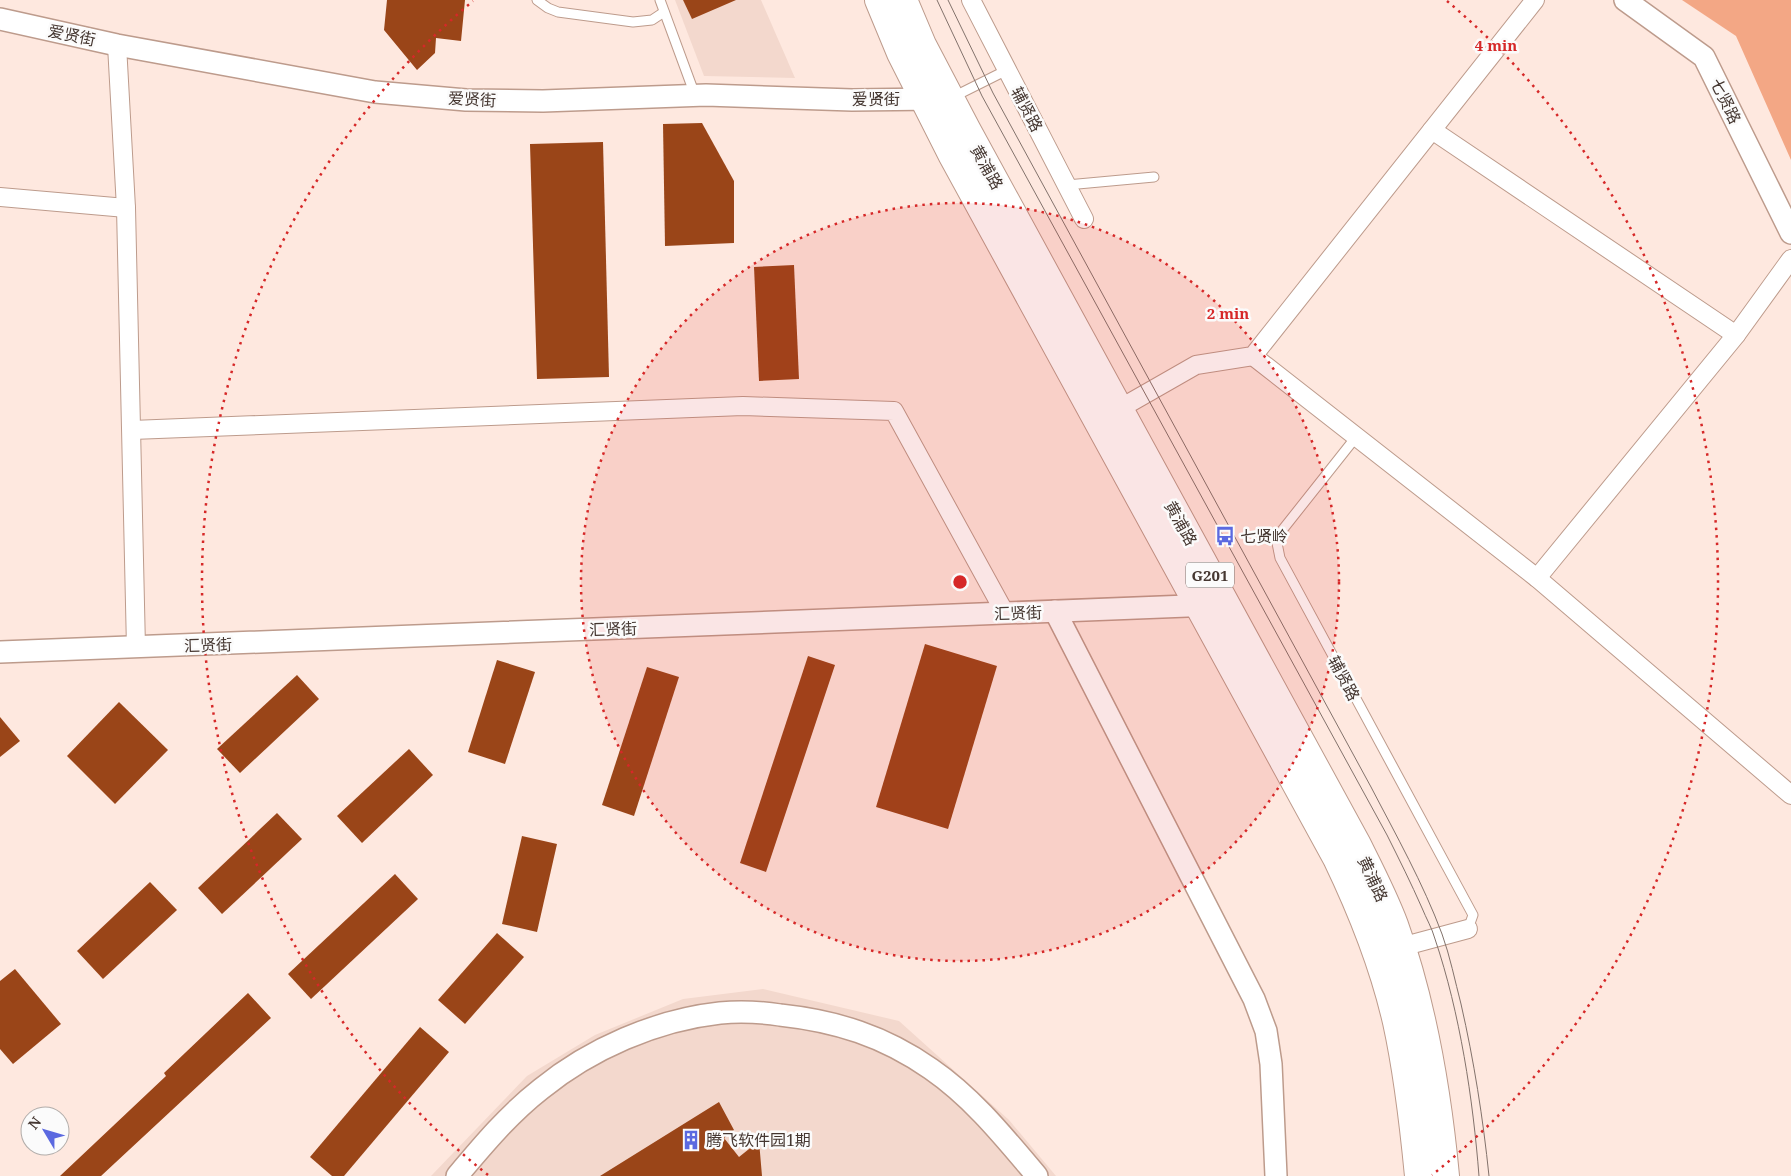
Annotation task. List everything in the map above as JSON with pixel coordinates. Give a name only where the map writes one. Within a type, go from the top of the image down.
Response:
[{"type":"highway","name":"黄浦路","points":[[879,0],[902,53],[937,99],[1119,409],[1212,605],[1354,894],[1369,931],[1396,1021],[1407,1076],[1419,1176]]},
{"type":"highway","name":"黄浦路","points":[[903,0],[922,45],[952,154],[1212,605],[1358,845],[1393,924],[1421,1016],[1432,1071],[1445,1176]]},
{"type":"street","name":"辅贤路","points":[[971,0],[1084,219]]},
{"type":"street","points":[[1119,409],[1196,365],[1253,356],[1535,0]]},
{"type":"street","name":"七贤路","points":[[1625,0],[1704,57],[1791,233]]},
{"type":"street","name":"爱贤街","points":[[0,19],[117,45],[375,92],[466,100],[543,101],[695,95],[852,100],[937,99]]},
{"type":"street","points":[[117,45],[126,208],[136,648]]},
{"type":"street","points":[[1432,130],[1736,335]]},
{"type":"street","points":[[0,197],[126,208]]},
{"type":"street","points":[[1537,578],[1736,335],[1791,259]]},
{"type":"street","points":[[1253,356],[1537,578],[1791,795]]},
{"type":"street","points":[[132,430],[743,406],[894,411],[1005,613]]},
{"type":"street","name":"汇贤街","points":[[0,652],[1212,605]]},
{"type":"street","points":[[1055,611],[1254,999],[1266,1031],[1272,1064],[1276,1176]]},
{"type":"street","points":[[1401,947],[1468,929]]},
{"type":"street","points":[[457,1176],[508,1118],[540,1089],[574,1065],[648,1030],[686,1019],[720,1013],[753,1012],[823,1021],[873,1036],[903,1051],[931,1068],[958,1089],[984,1114],[1037,1176]]},
{"type":"lane","points":[[537,0],[558,12],[633,22],[652,20],[664,12]]},
{"type":"lane","points":[[660,0],[695,95]]},
{"type":"lane","points":[[937,99],[1007,70]]},
{"type":"lane","points":[[1067,185],[1154,178]]},
{"type":"lane","name":"辅贤路","points":[[1356,437],[1276,538],[1280,558],[1474,915],[1468,929]]},
{"type":"shaded area","points":[[675,0],[761,0],[795,78],[704,76]]},
{"type":"shaded area","points":[[1682,0],[1791,0],[1791,160],[1736,36]]},
{"type":"shaded area","points":[[763,989],[899,1021],[1009,1120],[1056,1176],[431,1176],[527,1076],[595,1035],[683,999]]},
{"type":"building","points":[[387,0],[465,0],[461,41],[436,38],[435,53],[417,70],[384,30]]},
{"type":"building","points":[[683,0],[736,0],[692,19]]},
{"type":"building","points":[[702,123],[734,181],[734,243],[665,246],[663,124]]},
{"type":"building","points":[[603,142],[609,377],[537,379],[530,144]]},
{"type":"building","points":[[794,265],[799,379],[759,381],[754,267]]},
{"type":"building","points":[[925,644],[997,666],[948,829],[876,807]]},
{"type":"building","points":[[808,656],[835,665],[766,872],[740,863]]},
{"type":"building","points":[[497,660],[535,672],[505,764],[468,752]]},
{"type":"building","points":[[647,667],[679,677],[634,816],[602,805]]},
{"type":"building","points":[[297,675],[319,699],[240,773],[217,749]]},
{"type":"building","points":[[119,702],[168,750],[115,804],[67,756]]},
{"type":"building","points":[[0,717],[20,741],[0,757]]},
{"type":"building","points":[[409,749],[433,775],[362,843],[337,816]]},
{"type":"building","points":[[277,813],[302,839],[222,914],[198,888]]},
{"type":"building","points":[[522,836],[557,844],[537,932],[502,924]]},
{"type":"building","points":[[395,874],[418,899],[311,999],[288,974]]},
{"type":"building","points":[[150,882],[177,910],[103,979],[77,951]]},
{"type":"building","points":[[497,933],[524,957],[465,1024],[438,1000]]},
{"type":"building","points":[[15,969],[61,1024],[13,1064],[0,1049],[0,981]]},
{"type":"building","points":[[248,993],[271,1018],[101,1176],[60,1176],[166,1076],[164,1073]]},
{"type":"building","points":[[420,1027],[449,1052],[344,1176],[332,1176],[310,1157]]},
{"type":"building","name":"腾飞软件园1期","points":[[719,1102],[734,1130],[724,1138],[739,1157],[759,1141],[762,1176],[600,1176]]},
{"type":"tram line","points":[[937,0],[982,96],[1387,835],[1414,889],[1434,935],[1452,996],[1469,1087],[1479,1176]]},
{"type":"tram line","points":[[948,0],[993,93],[1371,787],[1409,859],[1435,915],[1450,960],[1470,1047],[1478,1090],[1489,1176]]},
{"type":"place","name":"七贤岭","points":[[1225,536]]},
{"type":"place","name":"腾飞软件园1期","points":[[691,1140]]}]
